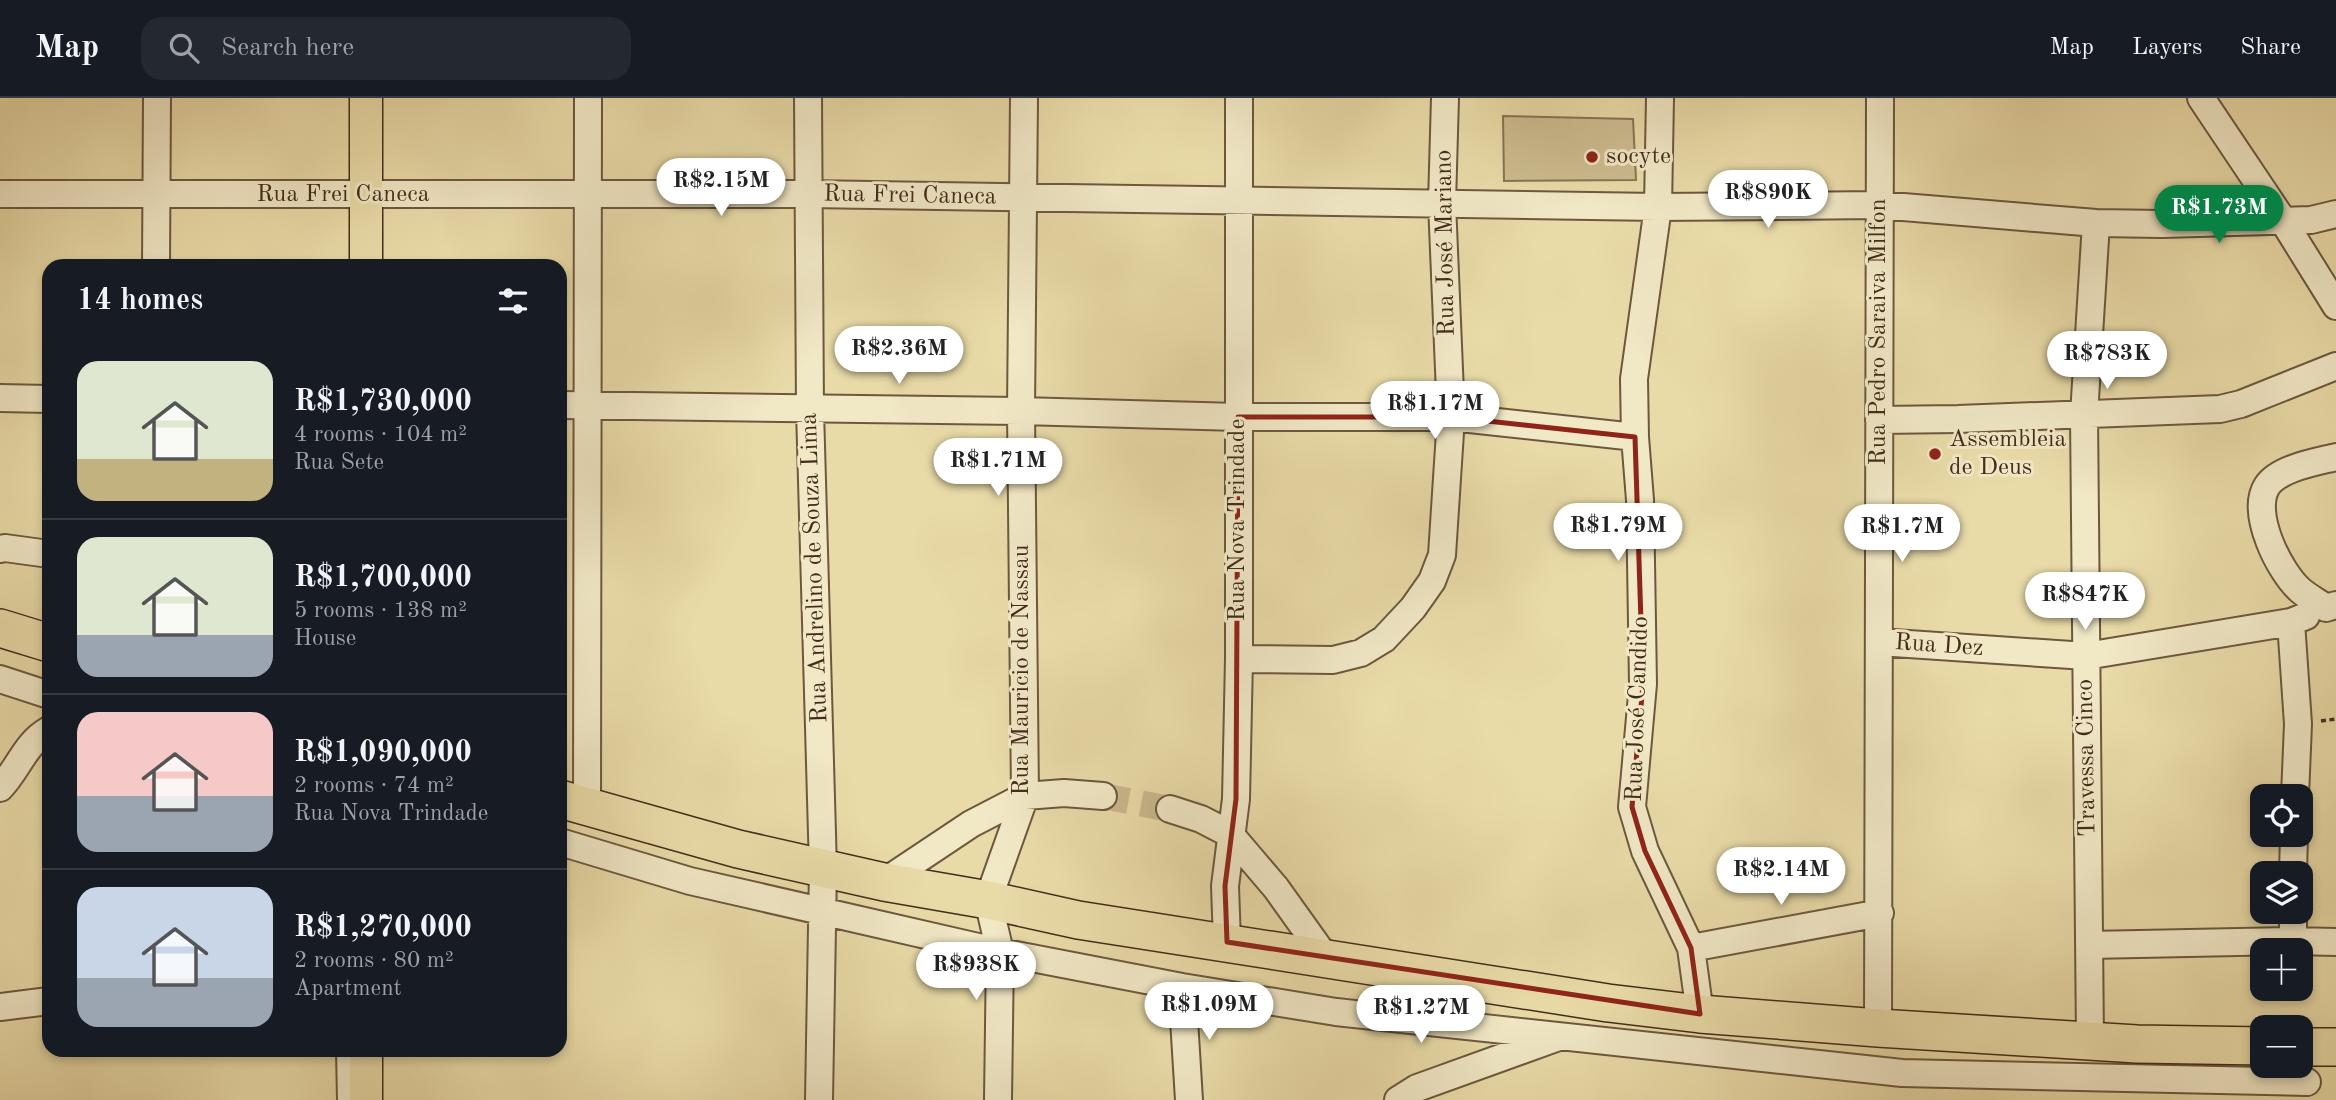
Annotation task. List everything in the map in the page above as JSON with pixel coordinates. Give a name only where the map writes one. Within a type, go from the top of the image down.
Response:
[{"type":"highway","points":[[0,628],[42,641]]},
{"type":"highway","points":[[573,804],[823,869],[884,882],[1079,919],[1608,1003],[1700,1014],[1878,1028],[2090,1041],[2250,1046]]},
{"type":"main road","points":[[366,98],[366,259]]},
{"type":"main road","points":[[366,1057],[366,1100]]},
{"type":"street","points":[[156,259],[157,98]]},
{"type":"street","points":[[573,804],[587,405],[588,98]]},
{"type":"street","name":"Rua Andrelino de Souza Lima","points":[[808,98],[810,410],[823,869],[819,1100]]},
{"type":"street","name":"Rua Mauricio de Nassau","points":[[988,900],[1025,796],[1021,411],[1024,98]]},
{"type":"street","name":"Rua Nova Trindade","points":[[1227,942],[1224,886],[1236,799],[1239,659],[1240,98]]},
{"type":"street","name":"Rua José Mariano","points":[[1239,659],[1333,660],[1361,653],[1384,639],[1413,608],[1432,581],[1442,555],[1451,417],[1442,203],[1445,98]]},
{"type":"street","name":"Rua José Candido","points":[[1660,98],[1658,207],[1634,379],[1634,437],[1640,500],[1643,684],[1632,807],[1645,851],[1690,948],[1700,1014]]},
{"type":"street","name":"Rua Pedro Saraiva Milfon","points":[[1878,1028],[1881,98]]},
{"type":"street","points":[[2201,98],[2336,306]]},
{"type":"street","name":"Rua Frei Caneca","points":[[0,194],[808,194],[1658,207],[1879,205],[2096,223],[2162,224],[2311,220],[2336,214]]},
{"type":"street","name":"Travessa Cinco","points":[[2090,1041],[2084,415],[2096,223]]},
{"type":"street","points":[[1879,420],[2220,409],[2241,404],[2336,366]]},
{"type":"street","points":[[0,398],[42,399]]},
{"type":"street","points":[[567,405],[1021,411],[1238,417],[1451,417],[1634,437]]},
{"type":"street","points":[[2333,612],[2299,589],[2275,554],[2262,513],[2267,486],[2277,477],[2296,467],[2336,457]]},
{"type":"street","points":[[2,547],[42,553]]},
{"type":"street","name":"Rua Dez","points":[[1879,642],[2086,656],[2291,622],[2333,612]]},
{"type":"street","points":[[2291,622],[2298,724],[2296,784]]},
{"type":"street","points":[[0,679],[42,693]]},
{"type":"street","points":[[0,788],[28,747],[42,736]]},
{"type":"street","points":[[884,882],[971,824],[1025,796],[1064,793],[1104,796]]},
{"type":"street","points":[[1170,809],[1201,819],[1230,834],[1276,888],[1326,958]]},
{"type":"street","points":[[567,844],[690,881],[1000,952],[1182,987],[1336,1012],[1902,1073],[2250,1066]]},
{"type":"street","points":[[988,900],[1000,952],[998,1100]]},
{"type":"street","points":[[1690,948],[1880,912]]},
{"type":"street","points":[[2313,942],[2336,942]]},
{"type":"street","points":[[2089,945],[2250,943]]},
{"type":"street","points":[[1182,987],[1189,1100]]},
{"type":"street","points":[[0,1007],[42,1002]]},
{"type":"street","points":[[1398,1100],[1417,1088],[1562,1036]]},
{"type":"street","points":[[350,1057],[351,1100]]},
{"type":"street","points":[[1187,1071],[1203,1100]]},
{"type":"highlighted area","points":[[1238,417],[1451,417],[1635,437],[1643,684],[1632,807],[1645,851],[1691,948],[1700,1014],[1227,942],[1225,886],[1236,799]]},
{"type":"shaded area","points":[[1503,116],[1633,119],[1636,180],[1504,181]]},
{"type":"tunnel","points":[[1103,796],[1170,809]]},
{"type":"place","name":"socyte","points":[[1592,157]]},
{"type":"place","name":"Assembleia de Deus","points":[[1935,454]]}]
